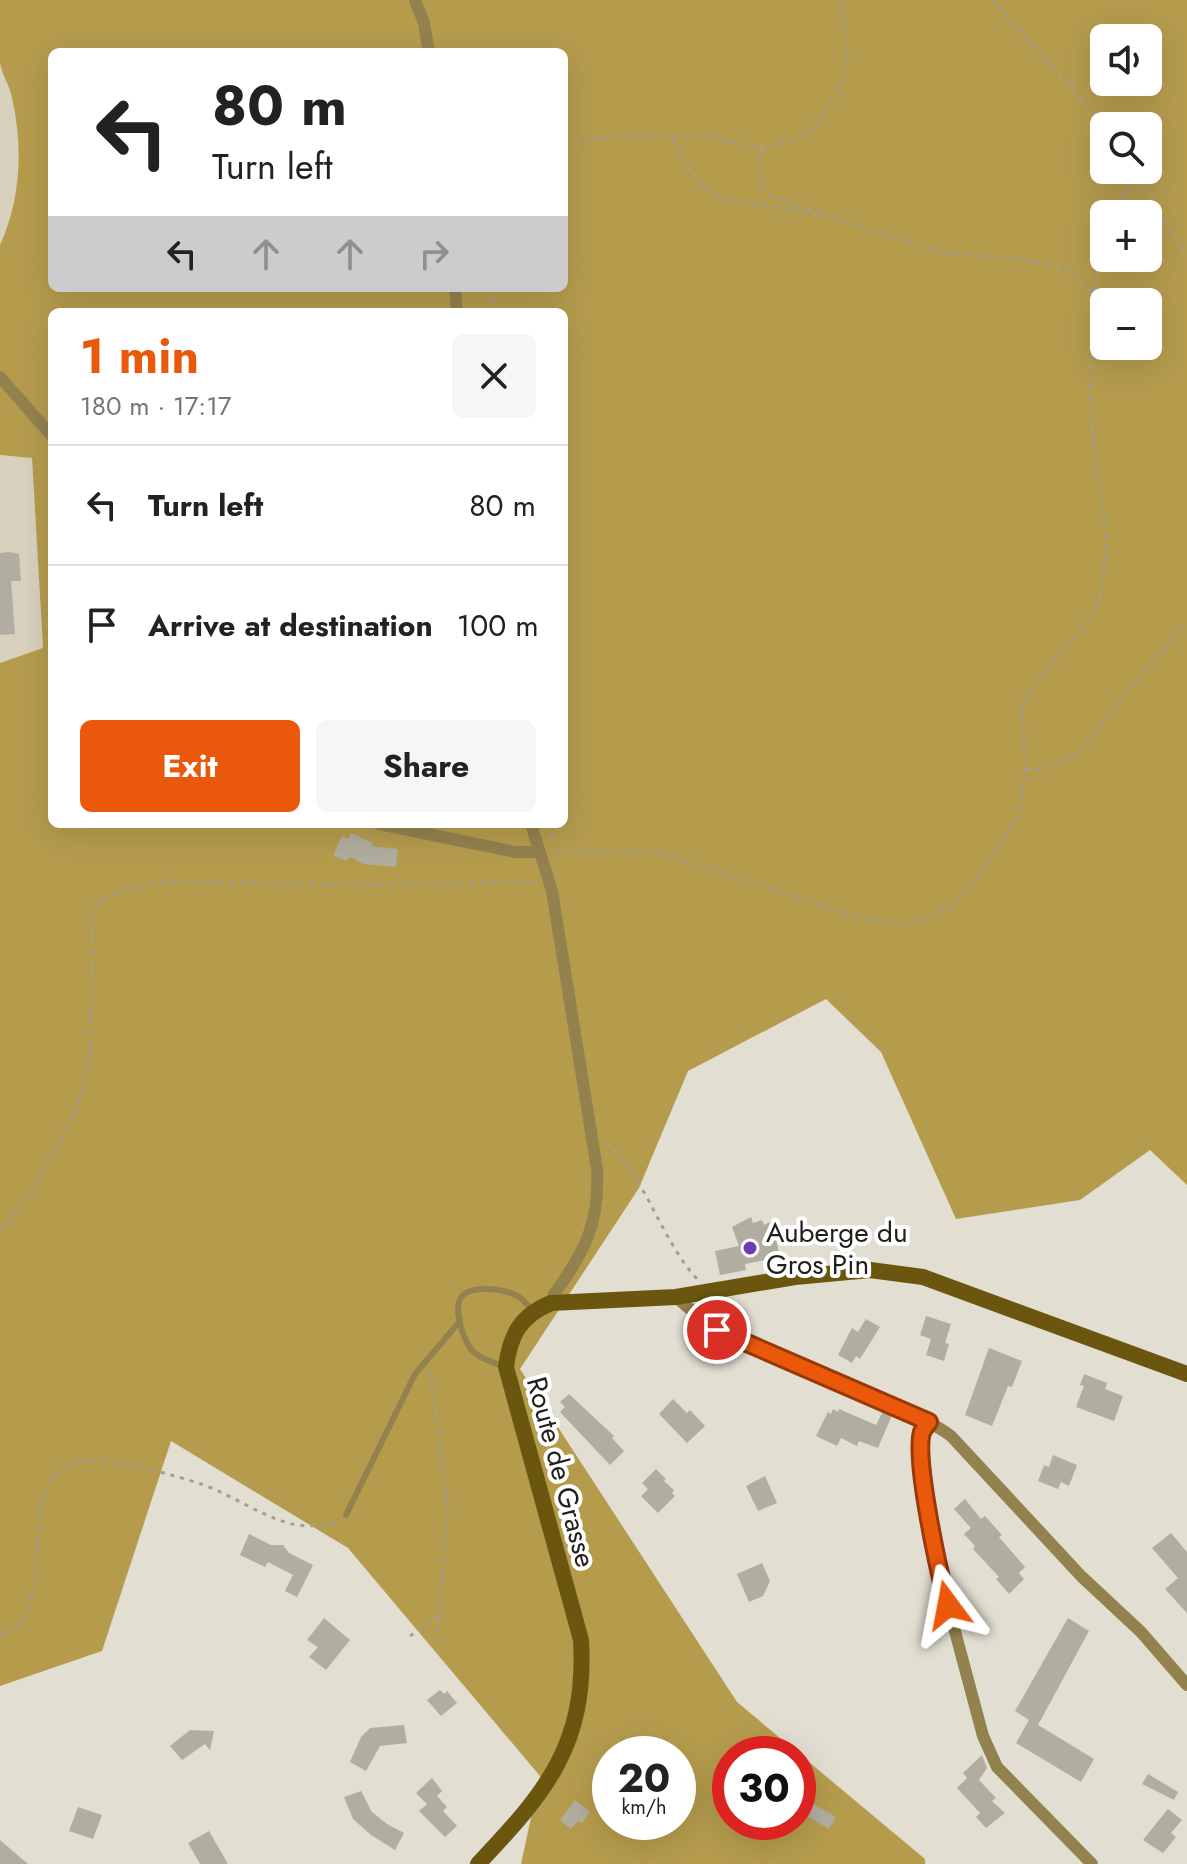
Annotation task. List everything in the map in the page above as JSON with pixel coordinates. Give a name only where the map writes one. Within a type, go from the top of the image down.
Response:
[{"type":"main road","points":[[533,1311],[551,1303],[676,1297],[795,1277],[870,1270],[923,1277],[1187,1374]]},
{"type":"main road","name":"Route de Grasse","points":[[478,1864],[545,1788],[564,1754],[580,1699],[583,1668],[581,1640],[506,1367],[513,1338],[533,1311]]},
{"type":"street","points":[[415,0],[424,23],[428,48]]},
{"type":"street","points":[[0,377],[48,431]]},
{"type":"street","points":[[398,828],[515,852],[539,852]]},
{"type":"street","points":[[532,828],[549,882],[597,1169],[596,1212],[587,1242],[551,1303]]},
{"type":"street","points":[[710,1293],[717,1330]]},
{"type":"street","points":[[676,1297],[717,1330],[929,1422],[951,1436],[1081,1576],[1141,1632],[1187,1685]]},
{"type":"street","points":[[929,1422],[922,1432],[921,1462],[941,1579],[983,1736],[997,1767],[1092,1864]]},
{"type":"lane","points":[[506,1367],[481,1357],[471,1349],[460,1321],[458,1302],[463,1295],[475,1289],[496,1290],[519,1297],[533,1311]]},
{"type":"lane","points":[[346,1515],[415,1374],[460,1321]]},
{"type":"path","points":[[568,146],[595,138],[646,135],[704,136],[762,148],[789,142],[814,127],[843,79],[848,50],[842,0]]},
{"type":"path","points":[[992,0],[1093,112]]},
{"type":"path","points":[[670,137],[700,184],[722,199],[825,215]]},
{"type":"path","points":[[762,148],[758,161],[762,188],[770,195],[943,253],[1048,264],[1074,274],[1090,289]]},
{"type":"path","points":[[1117,200],[1133,184]]},
{"type":"path","points":[[1143,184],[1187,256]]},
{"type":"path","points":[[550,828],[554,852],[655,851],[866,920],[912,924],[936,916],[959,899],[988,863],[1018,816],[1026,770],[1022,706],[1029,690],[1093,617],[1102,588],[1105,525],[1094,453],[1090,395],[1092,360]]},
{"type":"path","points":[[1026,770],[1043,769],[1076,755],[1187,621]]},
{"type":"path","points":[[0,1228],[8,1225],[39,1180],[77,1108],[90,1058],[93,909],[107,896],[159,881],[355,885],[549,882]]},
{"type":"path","points":[[591,1130],[632,1171],[646,1191],[678,1257],[710,1293]]},
{"type":"path","points":[[428,1359],[448,1507],[437,1642]]},
{"type":"path","points":[[0,1635],[14,1631],[32,1597],[41,1504],[57,1475],[76,1459],[99,1459],[202,1485],[285,1523],[327,1525],[340,1521],[346,1515]]},
{"type":"path","points":[[410,1636],[439,1615]]},
{"type":"shaded area","points":[[0,0],[1187,0],[1187,1185],[1150,1150],[1080,1200],[956,1219],[881,1052],[826,999],[688,1071],[639,1188],[520,1369],[737,1702],[778,1736],[712,1736],[712,1840],[816,1840],[816,1768],[925,1859],[925,1864],[521,1864],[540,1776],[348,1548],[171,1441],[102,1651],[0,1686],[0,663],[43,648],[32,458],[0,455],[0,245],[16,191],[19,154],[12,98],[0,63]]},
{"type":"shaded area","points":[[0,63],[12,96],[18,134],[18,182],[11,220],[0,245]]},
{"type":"shaded area","points":[[0,455],[32,458],[43,649],[0,663]]},
{"type":"building","points":[[0,553],[19,554],[21,581],[11,581],[15,634],[0,635]]},
{"type":"building","points":[[351,833],[373,843],[372,846],[398,849],[396,867],[364,864],[350,857],[347,861],[333,855],[342,836],[348,839]]},
{"type":"building","name":"Auberge du Gros Pin","points":[[751,1217],[753,1223],[762,1220],[764,1225],[772,1221],[780,1257],[745,1264],[746,1270],[720,1275],[715,1251],[739,1246],[732,1227]]},
{"type":"building","points":[[926,1316],[951,1324],[944,1361],[926,1355],[931,1339],[920,1335]]},
{"type":"building","points":[[866,1319],[880,1327],[860,1359],[856,1356],[852,1363],[838,1355],[852,1328],[858,1332]]},
{"type":"building","points":[[989,1348],[1022,1361],[992,1426],[965,1415]]},
{"type":"building","points":[[1084,1374],[1107,1383],[1105,1389],[1123,1396],[1114,1421],[1076,1407],[1084,1386],[1080,1385]]},
{"type":"building","points":[[569,1394],[614,1436],[612,1438],[624,1451],[610,1465],[560,1412],[565,1407],[560,1402]]},
{"type":"building","points":[[673,1399],[687,1413],[690,1410],[705,1426],[687,1443],[659,1414]]},
{"type":"building","points":[[833,1409],[876,1425],[883,1411],[892,1415],[878,1448],[859,1441],[857,1446],[841,1438],[837,1446],[816,1436],[828,1412],[831,1414]]},
{"type":"building","points":[[1053,1455],[1077,1465],[1069,1486],[1061,1482],[1058,1489],[1038,1481],[1044,1465],[1049,1467]]},
{"type":"building","points":[[656,1469],[674,1490],[672,1493],[675,1496],[658,1513],[641,1496],[648,1489],[642,1483]]},
{"type":"building","points":[[765,1476],[777,1503],[758,1511],[746,1486]]},
{"type":"building","points":[[965,1499],[981,1519],[985,1516],[1002,1535],[999,1537],[1025,1567],[1019,1573],[1024,1579],[1009,1594],[964,1534],[971,1528],[954,1509]]},
{"type":"building","points":[[1171,1533],[1187,1552],[1187,1613],[1165,1589],[1178,1578],[1152,1548]]},
{"type":"building","points":[[249,1534],[271,1545],[283,1545],[289,1553],[313,1565],[297,1597],[285,1591],[293,1575],[268,1562],[265,1567],[240,1555]]},
{"type":"building","points":[[762,1563],[770,1581],[763,1596],[749,1602],[737,1574]]},
{"type":"building","points":[[324,1618],[350,1640],[326,1670],[309,1657],[318,1647],[307,1640]]},
{"type":"building","points":[[1068,1618],[1089,1631],[1038,1725],[1094,1759],[1081,1782],[1016,1743],[1029,1720],[1015,1711]]},
{"type":"building","points":[[440,1690],[444,1694],[447,1691],[457,1703],[441,1716],[427,1700]]},
{"type":"building","points":[[404,1725],[407,1743],[380,1746],[366,1771],[350,1762],[361,1737],[370,1728]]},
{"type":"building","points":[[190,1730],[214,1731],[210,1750],[205,1744],[182,1760],[170,1746]]},
{"type":"building","points":[[982,1755],[987,1768],[979,1780],[996,1798],[992,1801],[1005,1813],[986,1828],[976,1817],[980,1813],[957,1788],[967,1778],[963,1773]]},
{"type":"building","points":[[1148,1774],[1178,1792],[1174,1800],[1142,1784]]},
{"type":"building","points":[[432,1778],[442,1791],[437,1796],[447,1807],[443,1811],[457,1826],[445,1837],[419,1811],[427,1804],[416,1793]]},
{"type":"building","points":[[361,1791],[372,1812],[404,1833],[395,1850],[353,1819],[344,1797]]},
{"type":"building","points":[[575,1800],[590,1812],[582,1823],[578,1821],[571,1829],[560,1820]]},
{"type":"building","points":[[816,1805],[836,1817],[829,1829],[816,1821]]},
{"type":"building","points":[[78,1807],[102,1815],[93,1839],[69,1831]]},
{"type":"building","points":[[1168,1809],[1182,1820],[1171,1833],[1176,1837],[1163,1853],[1143,1840]]},
{"type":"building","points":[[209,1831],[228,1864],[200,1864],[188,1843]]},
{"type":"building","points":[[0,1840],[28,1864],[0,1864]]},
{"type":"place","name":"Auberge du Gros Pin","points":[[750,1248]]},
{"type":"route","points":[[717,1330],[929,1422],[922,1432],[921,1462],[948,1605]]}]
